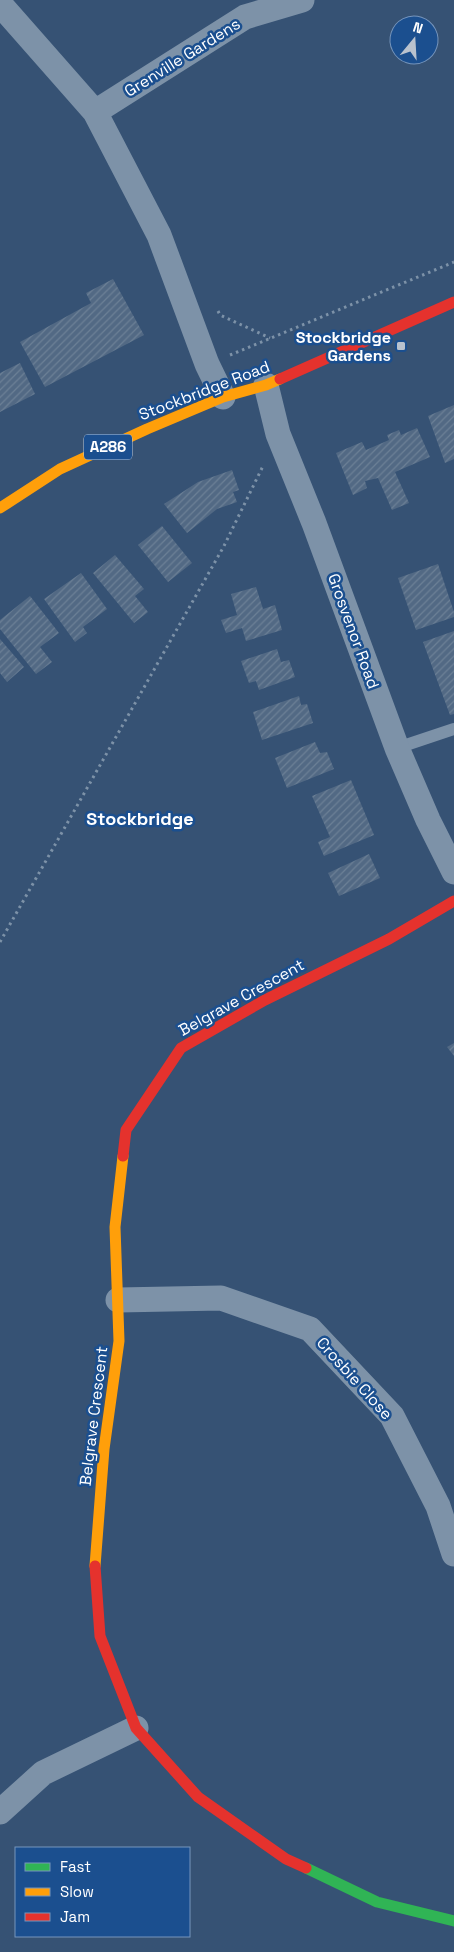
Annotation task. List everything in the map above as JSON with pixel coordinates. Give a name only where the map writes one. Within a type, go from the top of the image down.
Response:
[{"type":"street","name":"Grenville Gardens","points":[[95,112],[245,17],[302,0]]},
{"type":"street","points":[[0,4],[95,112],[159,235],[207,364],[223,397]]},
{"type":"street","name":"Stockbridge Road","points":[[0,508],[60,469],[223,397],[266,385],[454,302]]},
{"type":"street","name":"Grosvenor Road","points":[[266,385],[278,434],[314,523],[397,748],[428,820],[454,872]]},
{"type":"street","name":"Belgrave Crescent","points":[[454,901],[389,939],[264,1000],[181,1048],[126,1130],[115,1227],[119,1341],[104,1449],[94,1558],[100,1636],[136,1728],[198,1797],[286,1859],[377,1902],[454,1921]]},
{"type":"street","name":"Crosbie Close","points":[[118,1300],[221,1298],[310,1329],[392,1416],[438,1506],[454,1554]]},
{"type":"street","points":[[0,1812],[43,1773],[136,1728]]},
{"type":"lane","points":[[397,748],[454,729]]},
{"type":"path","points":[[207,364],[454,262]]},
{"type":"path","points":[[0,942],[224,546],[278,434]]},
{"type":"building","points":[[113,279],[144,335],[45,387],[20,342],[91,303],[86,293]]},
{"type":"building","points":[[20,363],[35,394],[0,412],[0,373]]},
{"type":"building","points":[[454,405],[454,459],[445,463],[428,416]]},
{"type":"building","points":[[417,428],[430,457],[395,472],[409,503],[392,510],[378,478],[365,481],[367,488],[353,495],[336,453],[362,442],[366,450],[389,440],[387,435],[399,430],[401,435]]},
{"type":"building","points":[[232,470],[239,490],[233,492],[237,502],[217,509],[187,533],[164,504],[198,482]]},
{"type":"building","points":[[162,526],[192,563],[168,582],[138,545]]},
{"type":"building","points":[[115,555],[144,589],[135,596],[148,612],[134,623],[93,573]]},
{"type":"building","points":[[438,564],[454,617],[416,630],[398,578]]},
{"type":"building","points":[[81,573],[107,609],[83,627],[87,633],[75,642],[44,599]]},
{"type":"building","points":[[256,587],[263,609],[275,605],[282,630],[246,641],[242,628],[226,633],[221,620],[237,615],[231,594]]},
{"type":"building","points":[[30,596],[59,633],[40,647],[52,662],[36,674],[0,629],[0,620]]},
{"type":"building","points":[[454,631],[454,714],[450,715],[423,642]]},
{"type":"building","points":[[0,639],[24,667],[7,682],[0,673]]},
{"type":"building","points":[[277,649],[281,662],[289,660],[295,677],[259,690],[256,681],[249,683],[241,661]]},
{"type":"building","points":[[299,696],[301,705],[307,704],[313,723],[262,740],[253,712]]},
{"type":"building","points":[[315,742],[320,753],[327,752],[334,769],[287,788],[275,758]]},
{"type":"building","points":[[351,780],[374,835],[324,856],[318,842],[330,837],[312,796]]},
{"type":"building","points":[[369,854],[380,878],[339,896],[328,873]]},
{"type":"building","points":[[454,1043],[454,1056],[447,1047]]},
{"type":"traffic: fast","points":[[306,1868],[377,1902],[454,1921]]},
{"type":"traffic: slow","points":[[0,508],[60,469],[223,397],[266,385],[280,379]]},
{"type":"traffic: slow","points":[[95,1566],[104,1449],[119,1341],[115,1227],[123,1156]]},
{"type":"traffic: jam","points":[[280,379],[454,302]]},
{"type":"traffic: jam","points":[[123,1156],[126,1130],[181,1048],[265,1000],[389,939],[454,901]]},
{"type":"traffic: jam","points":[[95,1566],[100,1636],[136,1728],[198,1797],[286,1859],[306,1868]]},
{"type":"place","name":"Stockbridge Gardens","points":[[401,346]]},
{"type":"district","name":"Stockbridge","points":[[140,819]]}]
